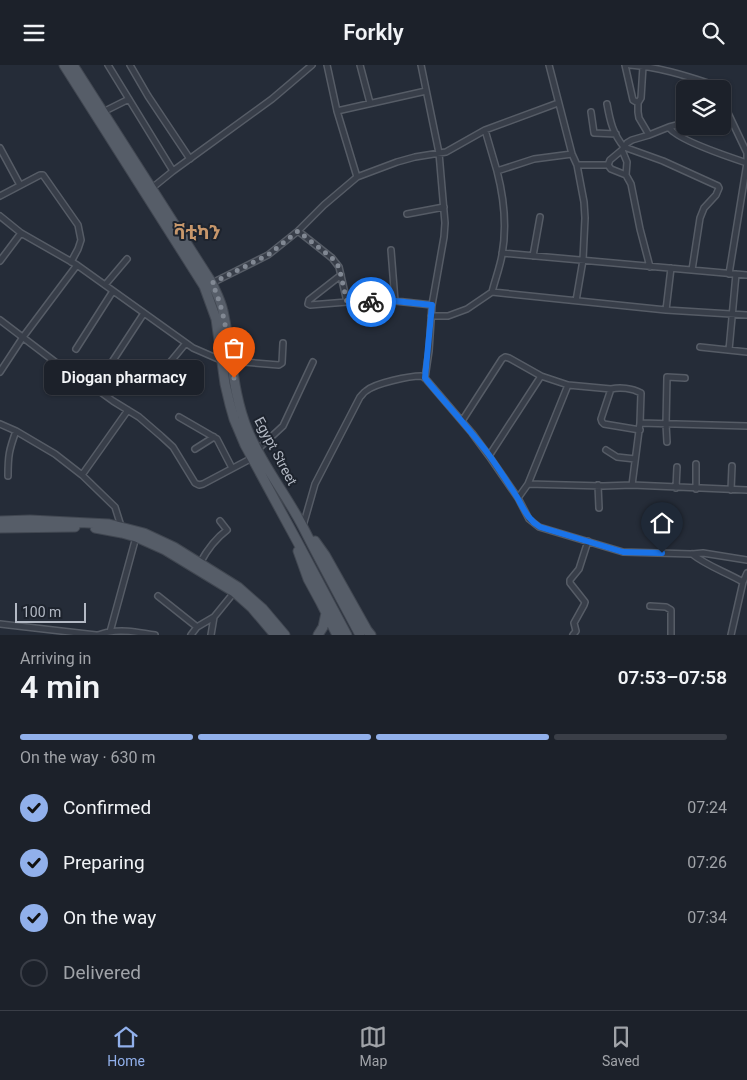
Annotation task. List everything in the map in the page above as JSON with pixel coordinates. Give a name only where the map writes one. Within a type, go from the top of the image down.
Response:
[{"type":"main road","name":"Egypt Street","points":[[64,65],[184,253],[208,285]]},
{"type":"main road","name":"Egypt Street","points":[[74,65],[152,188],[208,285],[226,361],[248,431],[257,450],[303,528],[360,635]]},
{"type":"main road","name":"Egypt Street","points":[[226,361],[225,384],[234,419],[245,445],[347,635]]},
{"type":"main road","points":[[0,521],[109,524],[144,533],[236,590],[275,635]]},
{"type":"main road","points":[[0,528],[81,527],[112,531],[166,547],[200,563],[263,609],[285,635]]},
{"type":"main road","points":[[303,528],[325,555],[371,635]]},
{"type":"main road","points":[[297,541],[304,570],[337,635]]},
{"type":"main road","points":[[318,635],[323,627],[326,613]]},
{"type":"street","points":[[108,65],[173,171]]},
{"type":"street","points":[[130,65],[148,96],[190,159]]},
{"type":"street","points":[[152,188],[272,99],[312,65]]},
{"type":"street","points":[[327,65],[337,111],[357,177]]},
{"type":"street","points":[[360,65],[370,103]]},
{"type":"street","points":[[421,65],[439,153],[445,223],[432,305],[425,378]]},
{"type":"street","points":[[549,65],[572,154],[577,165],[584,202],[584,261],[576,301]]},
{"type":"street","points":[[625,65],[633,100],[638,103]]},
{"type":"street","points":[[630,65],[650,66],[699,80]]},
{"type":"street","points":[[643,66],[638,112],[639,118],[650,135]]},
{"type":"street","points":[[337,111],[426,91]]},
{"type":"street","points":[[103,112],[129,99]]},
{"type":"street","points":[[208,285],[268,255],[298,231],[324,205],[357,177],[397,162],[446,152],[485,131],[558,103]]},
{"type":"street","points":[[607,104],[612,129],[623,148],[627,162],[626,175],[631,184],[650,267]]},
{"type":"street","points":[[591,112],[594,133],[616,134]]},
{"type":"street","points":[[608,165],[610,160],[632,140],[676,125]]},
{"type":"street","points":[[730,274],[747,153],[731,125]]},
{"type":"street","points":[[669,127],[673,133],[720,155],[746,163]]},
{"type":"street","points":[[485,131],[497,171],[503,202],[502,253],[492,292]]},
{"type":"street","points":[[0,148],[20,185]]},
{"type":"street","points":[[623,148],[663,161],[718,186],[716,195],[704,208],[700,218],[692,270]]},
{"type":"street","points":[[497,171],[534,159],[572,154]]},
{"type":"street","points":[[577,165],[608,165],[612,169],[626,175]]},
{"type":"street","points":[[0,196],[43,175],[78,225],[81,240],[72,262]]},
{"type":"street","points":[[407,215],[444,207]]},
{"type":"street","points":[[0,216],[21,233],[77,265],[186,343],[226,361],[280,365],[282,363],[283,343]]},
{"type":"street","points":[[533,256],[540,217]]},
{"type":"street","points":[[298,231],[332,258],[339,267],[347,302]]},
{"type":"street","points":[[0,261],[21,233]]},
{"type":"street","points":[[391,250],[395,301]]},
{"type":"street","points":[[502,253],[747,275]]},
{"type":"street","points":[[105,285],[127,259]]},
{"type":"street","points":[[0,372],[23,337],[77,265]]},
{"type":"street","points":[[666,310],[671,268]]},
{"type":"street","points":[[729,350],[736,274]]},
{"type":"street","points":[[341,275],[308,302],[308,304],[395,301],[432,305]]},
{"type":"street","points":[[76,349],[113,291]]},
{"type":"street","points":[[431,316],[448,315],[467,309],[492,292],[666,310],[747,315]]},
{"type":"street","points":[[95,388],[144,313]]},
{"type":"street","points":[[0,320],[71,374],[140,417],[173,447],[195,483],[203,484],[252,458]]},
{"type":"street","points":[[148,389],[186,343]]},
{"type":"street","points":[[700,347],[747,352]]},
{"type":"street","points":[[462,421],[505,357],[542,376],[568,385],[610,389],[628,388],[639,391],[641,393],[640,430],[632,485]]},
{"type":"street","points":[[257,450],[283,426],[313,362]]},
{"type":"street","points":[[303,528],[315,484],[360,397],[372,387],[417,376],[425,378],[462,421],[490,456],[529,519],[540,527],[623,552],[703,553],[747,560]]},
{"type":"street","points":[[490,456],[542,376]]},
{"type":"street","points":[[667,442],[666,377],[685,378]]},
{"type":"street","points":[[518,499],[528,483],[568,385]]},
{"type":"street","points":[[610,389],[601,419],[602,423],[640,430]]},
{"type":"street","points":[[82,475],[128,410]]},
{"type":"street","points":[[179,417],[214,437],[232,468]]},
{"type":"street","points":[[640,423],[747,426]]},
{"type":"street","points":[[0,424],[16,431],[54,454],[82,475],[115,507],[121,526]]},
{"type":"street","points":[[8,476],[8,457],[16,431]]},
{"type":"street","points":[[194,449],[214,437]]},
{"type":"street","points":[[606,451],[617,457],[635,459]]},
{"type":"street","points":[[696,464],[696,489]]},
{"type":"street","points":[[731,489],[732,466]]},
{"type":"street","points":[[676,488],[677,467]]},
{"type":"street","points":[[528,483],[747,490]]},
{"type":"street","points":[[598,485],[599,508]]},
{"type":"street","points":[[200,563],[217,537],[227,530],[220,521]]},
{"type":"street","points":[[110,632],[136,537]]},
{"type":"street","points":[[573,635],[576,631],[574,623],[585,602],[570,583],[570,580],[579,569],[588,541]]},
{"type":"street","points":[[692,554],[701,561],[743,582]]},
{"type":"street","points":[[732,635],[743,582],[747,573]]},
{"type":"street","points":[[191,635],[197,627],[214,617],[236,590]]},
{"type":"street","points":[[158,596],[197,627]]},
{"type":"street","points":[[650,606],[666,607],[671,610],[671,635]]},
{"type":"street","points":[[211,635],[214,617]]},
{"type":"street","points":[[0,624],[89,635],[132,631],[155,635]]},
{"type":"way so far","points":[[234,378],[223,311],[212,283],[268,255],[298,231],[315,243],[339,267],[347,302],[371,302]]},
{"type":"place","name":"Diogan pharmacy","points":[[234,378]]},
{"type":"district","name":"ቫቲካን","points":[[197,232]]},
{"type":"route","points":[[371,302],[395,301],[432,305],[425,378],[490,456],[533,523],[540,527],[623,552],[662,553]]}]
